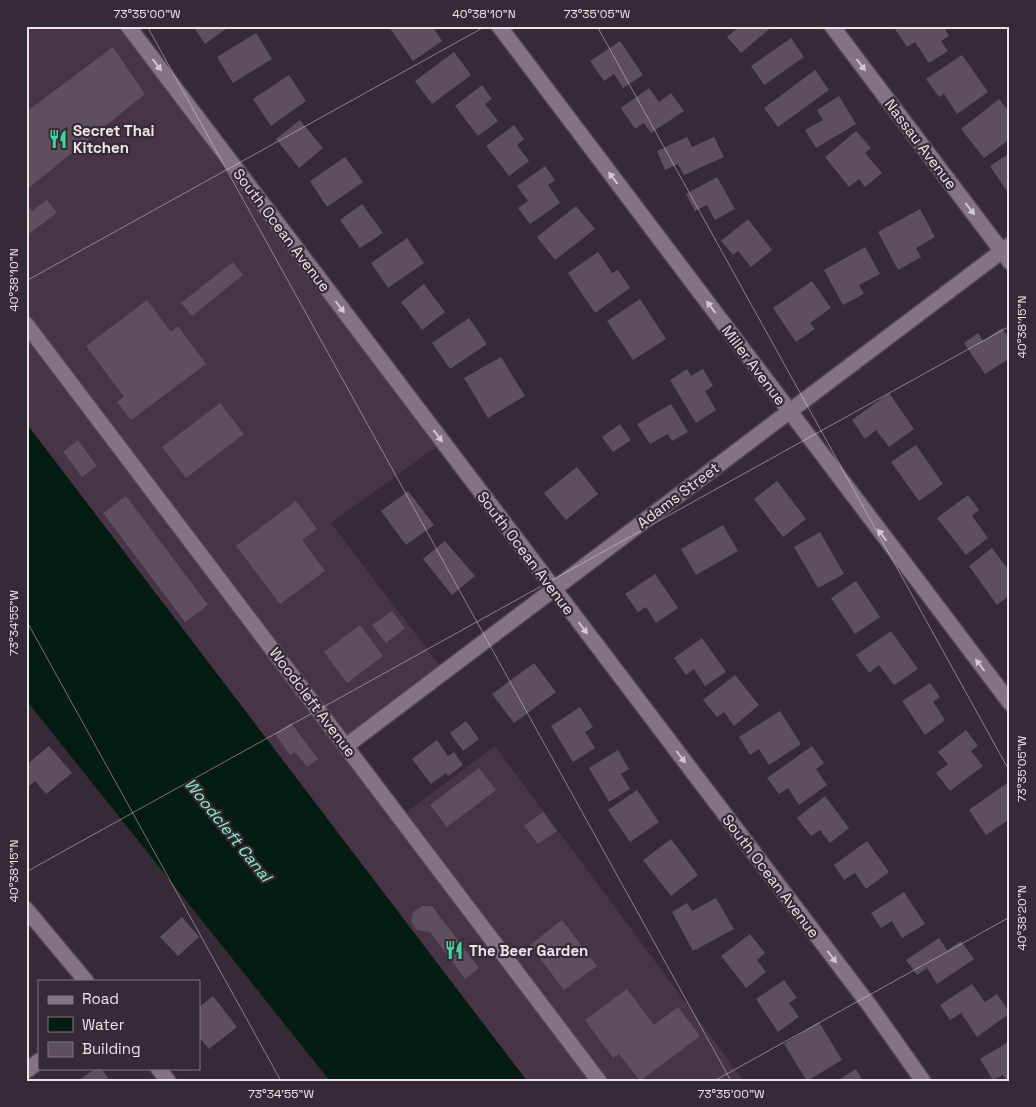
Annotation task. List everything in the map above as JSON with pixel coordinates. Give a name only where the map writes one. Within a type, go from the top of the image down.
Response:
[{"type":"street","name":"South Ocean Avenue","points":[[128,26],[870,1006],[923,1081]]},
{"type":"street","name":"Miller Avenue","points":[[499,26],[1010,703]]},
{"type":"street","name":"Nassau Avenue","points":[[832,26],[1007,253]]},
{"type":"street","name":"Adams Street","points":[[346,746],[789,412],[1007,253]]},
{"type":"street","name":"Woodcleft Avenue","points":[[26,324],[599,1081]]},
{"type":"street","points":[[26,909],[85,980]]},
{"type":"street","points":[[26,1071],[38,1062]]},
{"type":"street","points":[[160,1070],[168,1081]]},
{"type":"shaded area","points":[[26,26],[128,26],[440,444],[331,523],[443,670],[347,741],[403,815],[495,746],[744,1081],[527,1081],[26,423]]},
{"type":"water","name":"Woodcleft Canal","points":[[26,423],[527,1081],[330,1081],[26,700]]},
{"type":"building","points":[[193,26],[230,26],[205,44]]},
{"type":"building","points":[[432,26],[442,41],[413,61],[389,27]]},
{"type":"building","points":[[740,26],[773,26],[741,53],[727,37]]},
{"type":"building","points":[[900,26],[943,26],[949,36],[941,41],[948,51],[929,63],[915,42],[907,47],[895,29]]},
{"type":"building","points":[[256,33],[272,59],[233,83],[217,57]]},
{"type":"building","points":[[791,38],[804,57],[764,85],[751,66]]},
{"type":"building","points":[[620,41],[643,75],[623,88],[614,74],[604,81],[590,61]]},
{"type":"building","name":"Secret Thai Kitchen","points":[[113,47],[145,94],[26,190],[26,112]]},
{"type":"building","points":[[454,52],[471,75],[432,104],[415,81]]},
{"type":"building","points":[[962,55],[988,92],[957,114],[944,94],[939,97],[926,79]]},
{"type":"building","points":[[815,70],[829,90],[778,127],[764,108]]},
{"type":"building","points":[[289,75],[306,101],[271,126],[253,99]]},
{"type":"building","points":[[482,85],[492,99],[485,104],[498,121],[478,136],[455,106]]},
{"type":"building","points":[[649,88],[659,102],[671,93],[684,111],[651,133],[644,123],[635,129],[621,108]]},
{"type":"building","points":[[839,96],[856,124],[816,148],[805,130],[823,120],[817,110]]},
{"type":"building","points":[[999,99],[1010,113],[1010,139],[984,158],[961,129]]},
{"type":"building","points":[[300,120],[323,148],[299,168],[276,139]]},
{"type":"building","points":[[514,125],[524,139],[517,145],[529,161],[509,176],[486,146]]},
{"type":"building","points":[[856,131],[871,148],[865,153],[882,173],[865,187],[859,179],[849,187],[825,157]]},
{"type":"building","points":[[687,137],[692,147],[714,137],[724,157],[684,175],[678,164],[665,170],[657,151]]},
{"type":"building","points":[[1010,153],[1010,188],[1006,190],[990,166]]},
{"type":"building","points":[[345,157],[363,182],[327,207],[310,181]]},
{"type":"building","points":[[545,166],[555,180],[548,185],[560,203],[530,224],[518,208],[528,201],[517,186]]},
{"type":"building","points":[[717,177],[735,209],[715,220],[707,205],[695,211],[686,194]]},
{"type":"building","points":[[47,200],[57,213],[26,236],[26,204],[32,211]]},
{"type":"building","points":[[362,204],[383,233],[360,248],[340,220]]},
{"type":"building","points":[[576,206],[595,229],[555,260],[537,237]]},
{"type":"building","points":[[920,209],[935,237],[916,248],[921,257],[898,270],[878,232]]},
{"type":"building","points":[[748,219],[772,250],[751,267],[738,251],[733,255],[721,241]]},
{"type":"building","points":[[407,238],[424,263],[388,288],[371,263]]},
{"type":"building","points":[[865,247],[880,274],[859,285],[864,294],[843,305],[824,270]]},
{"type":"building","points":[[598,252],[612,273],[618,270],[630,288],[595,313],[568,273]]},
{"type":"building","points":[[233,262],[243,275],[192,316],[181,303]]},
{"type":"building","points":[[812,281],[831,308],[810,323],[815,329],[796,342],[773,308]]},
{"type":"building","points":[[424,284],[445,312],[422,330],[401,302]]},
{"type":"building","points":[[640,299],[666,339],[633,360],[607,321]]},
{"type":"building","points":[[147,300],[171,332],[178,326],[206,364],[131,420],[117,402],[124,397],[86,346]]},
{"type":"building","points":[[469,318],[487,344],[450,369],[432,343]]},
{"type":"building","points":[[1002,328],[1010,340],[1010,358],[985,374],[964,343],[978,333],[983,341]]},
{"type":"building","points":[[501,357],[525,396],[488,418],[464,378]]},
{"type":"building","points":[[687,369],[691,376],[703,369],[713,386],[705,391],[716,410],[696,423],[670,380]]},
{"type":"building","points":[[889,393],[914,429],[889,447],[876,430],[865,439],[852,420]]},
{"type":"building","points":[[220,403],[244,434],[186,478],[162,447]]},
{"type":"building","points":[[671,404],[688,432],[672,441],[668,434],[650,444],[637,424]]},
{"type":"building","points":[[620,424],[631,440],[613,452],[602,437]]},
{"type":"building","points":[[78,440],[97,466],[82,477],[63,452]]},
{"type":"building","points":[[916,445],[943,484],[919,501],[891,462]]},
{"type":"building","points":[[577,467],[598,494],[566,520],[544,493]]},
{"type":"building","points":[[777,481],[806,519],[783,537],[754,499]]},
{"type":"building","points":[[408,491],[434,525],[406,545],[381,511]]},
{"type":"building","points":[[968,495],[979,510],[972,516],[988,538],[966,555],[937,518]]},
{"type":"building","points":[[126,496],[208,605],[185,622],[103,513]]},
{"type":"building","points":[[296,501],[317,529],[302,540],[325,571],[280,604],[236,546]]},
{"type":"building","points":[[723,525],[738,551],[696,575],[681,549]]},
{"type":"building","points":[[820,532],[844,574],[818,588],[794,547]]},
{"type":"building","points":[[445,541],[475,576],[452,595],[423,559]]},
{"type":"building","points":[[992,548],[1010,572],[1010,595],[997,605],[969,566]]},
{"type":"building","points":[[655,574],[678,608],[656,623],[646,607],[638,612],[625,594]]},
{"type":"building","points":[[856,581],[880,617],[855,634],[831,598]]},
{"type":"building","points":[[392,611],[405,628],[386,643],[372,625]]},
{"type":"building","points":[[360,625],[383,656],[347,683],[324,652]]},
{"type":"building","points":[[891,631],[918,669],[894,685],[879,665],[869,673],[856,655]]},
{"type":"building","points":[[702,638],[726,672],[705,686],[694,669],[686,675],[674,658]]},
{"type":"building","points":[[534,663],[556,692],[514,723],[492,694]]},
{"type":"building","points":[[735,675],[759,705],[734,726],[724,712],[717,717],[703,700]]},
{"type":"building","points":[[930,683],[940,697],[933,702],[945,720],[925,735],[902,701]]},
{"type":"building","points":[[580,707],[593,727],[585,732],[595,748],[573,762],[551,726]]},
{"type":"building","points":[[780,711],[801,744],[769,765],[759,749],[750,755],[739,737]]},
{"type":"building","points":[[466,721],[479,739],[463,751],[450,733]]},
{"type":"building","points":[[291,723],[318,759],[307,767],[295,752],[290,755],[275,734]]},
{"type":"building","points":[[966,730],[978,746],[971,751],[983,766],[950,791],[936,773],[948,764],[938,752]]},
{"type":"building","points":[[437,740],[448,756],[454,752],[463,765],[448,776],[446,773],[431,784],[412,759]]},
{"type":"building","points":[[49,746],[72,773],[46,794],[35,781],[26,789],[26,765]]},
{"type":"building","points":[[812,746],[824,763],[816,769],[827,785],[799,805],[788,788],[779,794],[767,778]]},
{"type":"building","points":[[618,750],[629,769],[621,774],[630,789],[609,802],[589,768]]},
{"type":"building","points":[[479,768],[496,790],[447,827],[430,805]]},
{"type":"building","points":[[1010,781],[1010,819],[986,835],[969,810]]},
{"type":"building","points":[[637,790],[659,822],[630,842],[608,810]]},
{"type":"building","points":[[825,796],[849,828],[830,843],[820,830],[811,836],[797,818]]},
{"type":"building","points":[[543,812],[557,831],[538,844],[524,826]]},
{"type":"building","points":[[671,839],[698,875],[671,896],[643,860]]},
{"type":"building","points":[[867,841],[889,872],[866,889],[855,873],[844,880],[834,865]]},
{"type":"building","points":[[904,892],[925,924],[902,938],[892,921],[881,928],[871,913]]},
{"type":"building","points":[[716,898],[734,929],[693,951],[672,912],[687,903],[692,911]]},
{"type":"building","name":"The Beer Garden","points":[[422,906],[432,906],[479,968],[465,979],[430,932],[417,930],[411,922],[413,912]]},
{"type":"building","points":[[182,917],[199,937],[178,956],[160,937]]},
{"type":"building","points":[[562,920],[597,966],[564,990],[530,945]]},
{"type":"building","points":[[750,934],[765,953],[757,960],[766,972],[746,988],[721,956]]},
{"type":"building","points":[[939,938],[947,950],[961,941],[974,959],[937,984],[927,968],[917,975],[906,960]]},
{"type":"building","points":[[784,980],[797,998],[789,1003],[799,1017],[778,1032],[756,999]]},
{"type":"building","points":[[972,984],[985,1002],[997,994],[1010,1013],[977,1037],[961,1013],[950,1020],[940,1005]]},
{"type":"building","points":[[627,989],[654,1025],[678,1007],[700,1036],[640,1081],[619,1054],[613,1058],[585,1020]]},
{"type":"building","points":[[213,996],[237,1027],[209,1049],[200,1038],[200,1006]]},
{"type":"building","points":[[819,1022],[842,1060],[807,1081],[784,1044]]},
{"type":"building","points":[[1010,1041],[1010,1081],[1007,1081],[1003,1075],[993,1080],[980,1059]]},
{"type":"building","points":[[856,1069],[863,1081],[837,1081]]},
{"type":"building","points":[[93,1070],[102,1070],[110,1081],[78,1081]]},
{"type":"place","name":"Secret Thai Kitchen","points":[[58,139]]},
{"type":"place","name":"The Beer Garden","points":[[454,950]]}]
